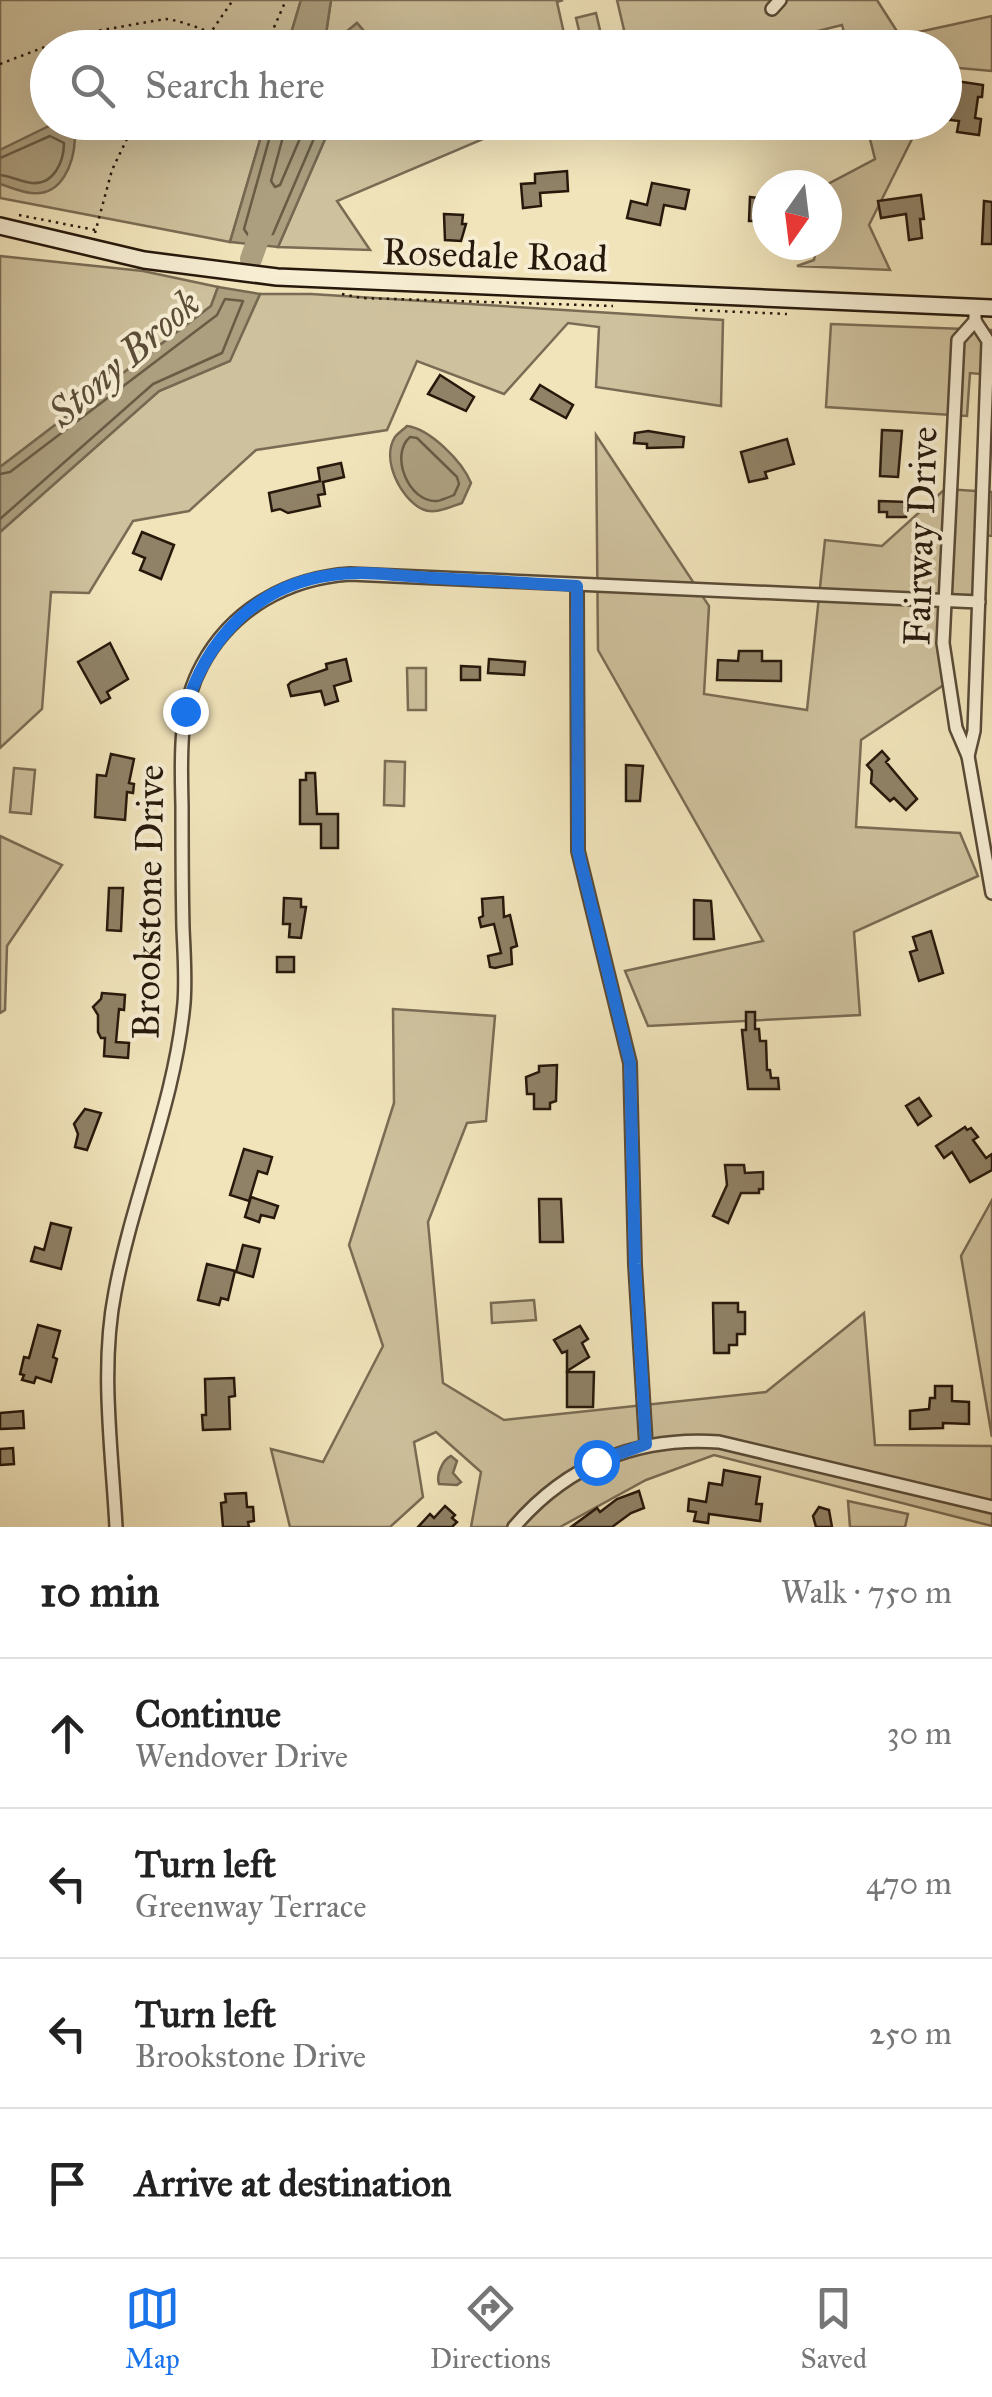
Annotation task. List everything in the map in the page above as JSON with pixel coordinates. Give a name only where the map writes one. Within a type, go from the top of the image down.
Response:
[{"type":"street","name":"Rosedale Road","points":[[0,226],[91,249],[276,277],[981,312]]},
{"type":"street","name":"Fairway Drive","points":[[981,312],[958,340],[943,601],[946,670],[958,738],[968,756],[992,893]]},
{"type":"street","name":"Fairway Drive","points":[[968,756],[974,730],[988,341],[981,312]]},
{"type":"street","name":"Brookstone Drive","points":[[116,1527],[109,1372],[112,1316],[121,1260],[180,1036],[185,964],[182,732],[188,699],[201,666],[228,628],[245,612],[284,588],[310,579],[354,574],[979,602]]},
{"type":"street","points":[[577,586],[578,851],[630,1063],[635,1264],[646,1444]]},
{"type":"street","points":[[514,1527],[549,1491],[571,1475],[618,1452],[646,1444],[696,1440],[720,1442],[992,1507]]},
{"type":"path","points":[[213,30],[232,0]]},
{"type":"path","points":[[273,30],[286,0]]},
{"type":"path","points":[[100,30],[141,20],[176,19],[199,30]]},
{"type":"path","points":[[0,62],[30,51]]},
{"type":"path","points":[[91,249],[115,160],[126,140]]},
{"type":"path","points":[[19,215],[96,230]]},
{"type":"shaded area","points":[[0,0],[301,0],[292,30],[30,30],[30,140],[260,140],[230,242],[0,198]]},
{"type":"shaded area","points":[[331,0],[563,0],[557,2],[563,30],[363,30],[357,23],[349,30],[327,30]]},
{"type":"shaded area","points":[[617,0],[877,0],[896,30],[843,30],[842,25],[822,30],[624,30]]},
{"type":"shaded area","points":[[596,13],[600,30],[579,30],[576,18]]},
{"type":"shaded area","points":[[992,16],[992,71],[962,68],[962,30],[928,30]]},
{"type":"shaded area","points":[[325,140],[481,140],[337,201],[370,250],[278,247]]},
{"type":"shaded area","points":[[870,140],[912,140],[869,225],[890,270],[797,266],[814,260],[842,260],[842,177],[875,159]]},
{"type":"shaded area","points":[[0,256],[143,271],[218,287],[211,306],[0,467]]},
{"type":"shaded area","points":[[260,294],[723,320],[721,406],[596,387],[599,327],[568,323],[504,394],[417,361],[387,430],[256,450],[189,511],[133,521],[89,593],[51,592],[42,709],[0,748],[0,532],[159,391],[229,361]]},
{"type":"shaded area","points":[[831,324],[992,330],[992,375],[970,373],[967,416],[826,407]]},
{"type":"shaded area","points":[[596,435],[709,606],[704,694],[807,710],[825,540],[882,546],[945,489],[992,492],[992,536],[984,535],[978,607],[939,605],[945,684],[861,740],[856,827],[960,833],[978,876],[854,932],[860,1015],[648,1026],[625,971],[763,941],[598,650]]},
{"type":"shaded area","points":[[407,668],[426,668],[426,710],[408,710]]},
{"type":"shaded area","points":[[385,761],[405,762],[404,806],[384,805]]},
{"type":"shaded area","points":[[14,768],[35,770],[31,814],[10,812]]},
{"type":"shaded area","points":[[0,836],[62,865],[7,946],[5,1010],[0,1013]]},
{"type":"shaded area","points":[[393,1009],[495,1016],[486,1121],[467,1123],[428,1222],[443,1383],[504,1420],[766,1392],[864,1313],[875,1445],[992,1446],[992,1526],[714,1455],[646,1480],[560,1527],[471,1527],[481,1472],[436,1432],[414,1442],[423,1497],[390,1527],[290,1527],[271,1449],[323,1462],[383,1346],[349,1245],[394,1103]]},
{"type":"shaded area","points":[[992,1200],[992,1437],[961,1256]]},
{"type":"shaded area","points":[[534,1300],[536,1320],[492,1323],[491,1303]]},
{"type":"shaded area","points":[[848,1501],[908,1514],[905,1527],[850,1527]]},
{"type":"water","points":[[301,0],[331,0],[327,30],[292,30]]},
{"type":"water","points":[[30,135],[30,140],[75,140],[64,176],[51,190],[42,193],[0,184],[0,150]]},
{"type":"water","points":[[260,140],[325,140],[278,247],[230,242]]},
{"type":"water","name":"Stony Brook","points":[[218,287],[260,294],[230,361],[159,391],[0,532],[0,467],[211,306]]},
{"type":"water","points":[[407,426],[435,440],[460,465],[471,483],[462,503],[427,511],[414,504],[400,487],[392,467],[391,446]]},
{"type":"water","points":[[451,1456],[457,1461],[453,1473],[461,1482],[439,1484],[441,1468]]},
{"type":"building","points":[[962,82],[983,85],[975,118],[981,119],[979,135],[962,133]]},
{"type":"building","points":[[567,171],[568,191],[540,193],[541,206],[523,208],[521,184],[535,183],[535,174]]},
{"type":"building","points":[[652,183],[689,190],[685,209],[664,205],[660,225],[627,218],[631,201],[647,205]]},
{"type":"building","points":[[921,195],[922,238],[909,240],[906,214],[881,218],[878,201]]},
{"type":"building","points":[[984,201],[992,202],[992,244],[982,244]]},
{"type":"building","points":[[444,214],[463,215],[462,224],[466,224],[461,241],[445,240]]},
{"type":"building","points":[[440,375],[474,397],[466,411],[428,394]]},
{"type":"building","points":[[540,385],[573,405],[566,418],[531,399]]},
{"type":"building","points":[[882,430],[902,431],[898,477],[880,476]]},
{"type":"building","points":[[648,431],[684,437],[683,447],[647,448],[647,444],[634,443],[635,433]]},
{"type":"building","points":[[787,439],[794,464],[765,472],[767,478],[749,482],[741,452]]},
{"type":"building","points":[[341,463],[344,477],[323,482],[325,494],[318,495],[320,506],[288,513],[272,511],[269,493],[320,481],[318,468]]},
{"type":"building","points":[[879,501],[907,502],[906,517],[887,517],[887,512],[879,512]]},
{"type":"building","points":[[142,532],[174,545],[161,579],[140,570],[145,558],[133,553]]},
{"type":"building","points":[[110,643],[128,679],[107,692],[110,698],[101,703],[78,662]]},
{"type":"building","points":[[739,651],[762,651],[762,661],[781,661],[781,681],[717,680],[718,660],[738,661]]},
{"type":"building","points":[[346,659],[351,681],[334,686],[338,701],[325,705],[321,691],[291,696],[291,682],[327,669],[326,664]]},
{"type":"building","points":[[489,659],[525,662],[524,675],[488,673]]},
{"type":"building","points":[[461,666],[480,667],[480,680],[461,680]]},
{"type":"building","points":[[882,751],[889,759],[886,762],[917,799],[906,810],[871,783],[872,771],[867,765]]},
{"type":"building","points":[[111,754],[134,759],[129,783],[134,784],[133,793],[127,792],[125,820],[95,817],[97,775],[106,776]]},
{"type":"building","points":[[626,765],[643,766],[640,801],[626,801]]},
{"type":"building","points":[[306,773],[315,773],[317,814],[338,814],[338,848],[321,848],[321,824],[300,824],[300,780],[306,780]]},
{"type":"building","points":[[109,888],[123,888],[121,931],[107,930]]},
{"type":"building","points":[[503,897],[504,917],[510,915],[517,946],[511,948],[512,964],[495,968],[490,967],[488,956],[501,953],[494,924],[481,927],[479,918],[483,916],[482,899]]},
{"type":"building","points":[[284,898],[301,899],[301,907],[306,907],[301,938],[289,937],[290,924],[283,924]]},
{"type":"building","points":[[694,900],[711,901],[714,939],[694,939]]},
{"type":"building","points":[[931,931],[943,973],[919,981],[910,952],[917,950],[913,937]]},
{"type":"building","points":[[277,957],[294,957],[294,972],[277,972]]},
{"type":"building","points":[[102,993],[125,995],[124,1010],[119,1009],[116,1042],[129,1043],[128,1058],[104,1056],[105,1038],[98,1032],[98,1015],[93,1007]]},
{"type":"building","points":[[746,1012],[755,1012],[755,1029],[759,1029],[760,1041],[766,1041],[767,1070],[771,1078],[778,1078],[779,1089],[748,1089],[742,1030],[746,1030]]},
{"type":"building","points":[[557,1065],[556,1101],[550,1103],[550,1109],[534,1109],[534,1094],[527,1094],[526,1077],[539,1072],[539,1066]]},
{"type":"building","points":[[919,1098],[931,1116],[918,1125],[906,1106]]},
{"type":"building","points":[[85,1109],[101,1113],[87,1150],[75,1147],[78,1134],[74,1124]]},
{"type":"building","points":[[965,1127],[978,1137],[973,1140],[986,1158],[992,1154],[992,1170],[970,1182],[952,1152],[944,1158],[936,1146]]},
{"type":"building","points":[[244,1149],[272,1157],[267,1174],[258,1171],[249,1201],[230,1195]]},
{"type":"building","points":[[725,1165],[744,1165],[745,1173],[763,1172],[763,1189],[759,1193],[741,1193],[728,1223],[713,1216],[727,1185]]},
{"type":"building","points":[[251,1197],[278,1206],[274,1218],[261,1215],[259,1222],[245,1217]]},
{"type":"building","points":[[539,1199],[561,1199],[563,1242],[540,1242]]},
{"type":"building","points":[[51,1223],[71,1228],[61,1269],[31,1261],[35,1247],[44,1250]]},
{"type":"building","points":[[243,1245],[260,1249],[253,1277],[236,1272]]},
{"type":"building","points":[[207,1264],[235,1271],[228,1300],[221,1298],[219,1305],[198,1300]]},
{"type":"building","points":[[713,1303],[738,1303],[738,1312],[745,1312],[745,1334],[737,1334],[737,1345],[729,1345],[729,1353],[714,1353]]},
{"type":"building","points":[[38,1325],[60,1331],[51,1382],[36,1377],[34,1383],[22,1380],[24,1375],[20,1374]]},
{"type":"building","points":[[580,1326],[588,1339],[582,1343],[589,1357],[567,1371],[567,1351],[562,1353],[554,1340]]},
{"type":"building","points":[[567,1372],[594,1372],[593,1407],[567,1407]]},
{"type":"building","points":[[234,1378],[235,1396],[229,1397],[230,1429],[203,1430],[205,1379]]},
{"type":"building","points":[[935,1386],[952,1386],[952,1401],[969,1402],[969,1424],[943,1423],[943,1428],[910,1429],[910,1411],[929,1409],[930,1398],[935,1398]]},
{"type":"building","points":[[23,1411],[24,1428],[0,1429],[0,1413]]},
{"type":"building","points":[[13,1448],[14,1464],[0,1465],[0,1449]]},
{"type":"building","points":[[724,1470],[760,1477],[756,1504],[762,1504],[760,1521],[709,1514],[708,1523],[694,1521],[696,1512],[688,1511],[689,1499],[706,1502],[709,1483],[722,1485]]},
{"type":"building","points":[[639,1491],[644,1508],[612,1527],[571,1527],[597,1508],[600,1512],[617,1499]]},
{"type":"building","points":[[246,1493],[254,1521],[248,1522],[249,1527],[223,1527],[221,1503],[226,1502],[225,1494]]},
{"type":"building","points":[[445,1506],[455,1515],[452,1518],[457,1522],[452,1527],[418,1527],[430,1514],[434,1518]]},
{"type":"building","points":[[819,1507],[829,1510],[832,1527],[816,1527],[813,1516]]},
{"type":"waterway","name":"Stony Brook","points":[[251,259],[265,220]]},
{"type":"route","points":[[185,711],[201,666],[228,628],[262,600],[310,579],[354,574],[577,586],[578,851],[630,1063],[635,1264],[646,1444],[596,1462]]}]
